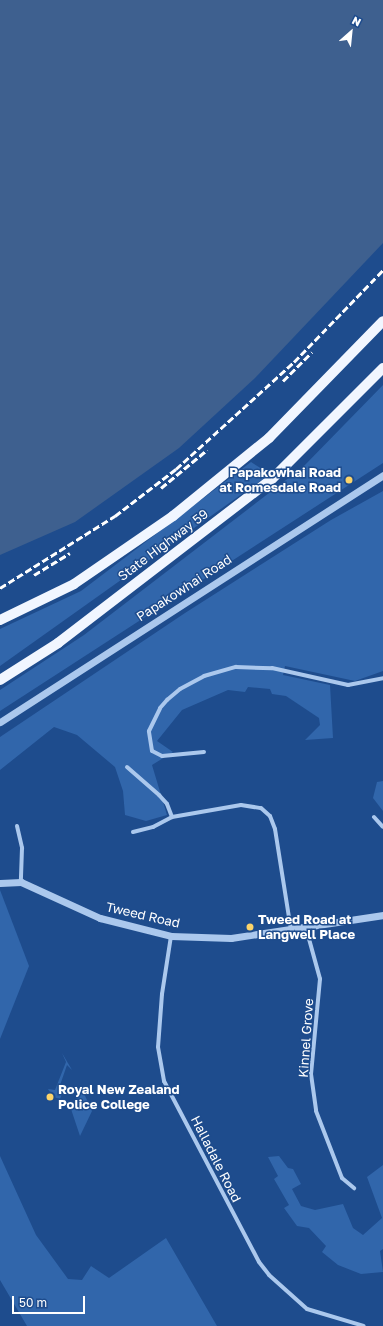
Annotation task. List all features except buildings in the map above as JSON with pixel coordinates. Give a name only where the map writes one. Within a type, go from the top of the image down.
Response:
[{"type":"main road","name":"State Highway 59","points":[[0,620],[74,584],[173,516],[269,438],[383,322]]},
{"type":"main road","name":"State Highway 59","points":[[0,680],[58,643],[272,479],[383,368]]},
{"type":"street","name":"Papakowhai Road","points":[[0,722],[383,475]]},
{"type":"street","points":[[204,752],[162,756],[152,751],[149,741],[149,731],[160,708],[180,689],[204,676],[236,667],[272,668],[348,685],[383,678]]},
{"type":"street","points":[[127,767],[159,794],[167,804],[172,817]]},
{"type":"street","points":[[133,832],[153,827],[172,817],[242,806],[261,808],[270,816],[275,829],[291,930]]},
{"type":"street","points":[[374,817],[383,827]]},
{"type":"street","points":[[17,826],[22,848],[21,882]]},
{"type":"street","name":"Tweed Road","points":[[0,883],[21,882],[100,918],[171,936],[231,938],[306,928],[383,915]]},
{"type":"street","name":"Kinnel Grove","points":[[306,928],[320,979],[311,1074],[316,1111],[342,1178],[354,1188]]},
{"type":"street","name":"Halladale Road","points":[[171,936],[162,994],[158,1047],[164,1081],[259,1262],[269,1275],[307,1309],[364,1326]]},
{"type":"shaded area","points":[[0,0],[383,0],[383,243],[255,378],[179,448],[75,522],[0,555]]},
{"type":"shaded area","points":[[383,385],[383,463],[0,711],[0,690],[84,635],[303,467]]},
{"type":"shaded area","points":[[251,462],[270,474],[0,666],[0,629],[81,591]]},
{"type":"shaded area","points":[[383,491],[383,671],[355,681],[285,666],[283,675],[330,685],[333,738],[305,740],[320,725],[319,718],[286,696],[272,694],[270,689],[248,687],[245,692],[228,690],[182,710],[157,741],[173,752],[152,765],[167,815],[146,821],[125,815],[123,791],[115,767],[77,735],[54,727],[0,770],[0,737],[185,613],[331,520]]},
{"type":"shaded area","points":[[383,781],[383,811],[373,798],[377,782]]},
{"type":"shaded area","points":[[0,890],[29,966],[0,1039]]},
{"type":"shaded area","points":[[62,1053],[72,1070],[67,1065],[58,1091],[62,1094],[60,1099],[53,1097],[48,1089],[55,1090],[66,1062]]},
{"type":"shaded area","points":[[81,1087],[92,1111],[80,1136],[71,1109]]},
{"type":"shaded area","points":[[0,1156],[36,1235],[68,1279],[82,1280],[91,1266],[109,1278],[166,1238],[217,1326],[27,1326],[0,1280]]},
{"type":"shaded area","points":[[279,1156],[288,1168],[293,1169],[301,1184],[292,1189],[301,1206],[315,1210],[343,1204],[353,1228],[363,1235],[382,1218],[367,1177],[383,1165],[383,1249],[380,1251],[383,1272],[361,1274],[338,1265],[322,1252],[326,1246],[309,1228],[297,1226],[284,1208],[289,1205],[274,1179],[278,1176],[268,1157]]},
{"type":"railway","points":[[0,588],[115,516],[176,469],[294,362],[383,270]]},
{"type":"railway","points":[[283,381],[312,352]]},
{"type":"railway","points":[[161,488],[207,450]]},
{"type":"railway","points":[[34,575],[70,553]]},
{"type":"place","name":"Papakowhai Road at Romesdale Road","points":[[349,480]]},
{"type":"place","name":"Tweed Road at Langwell Place","points":[[250,927]]},
{"type":"place","name":"Royal New Zealand Police College","points":[[50,1097]]}]
